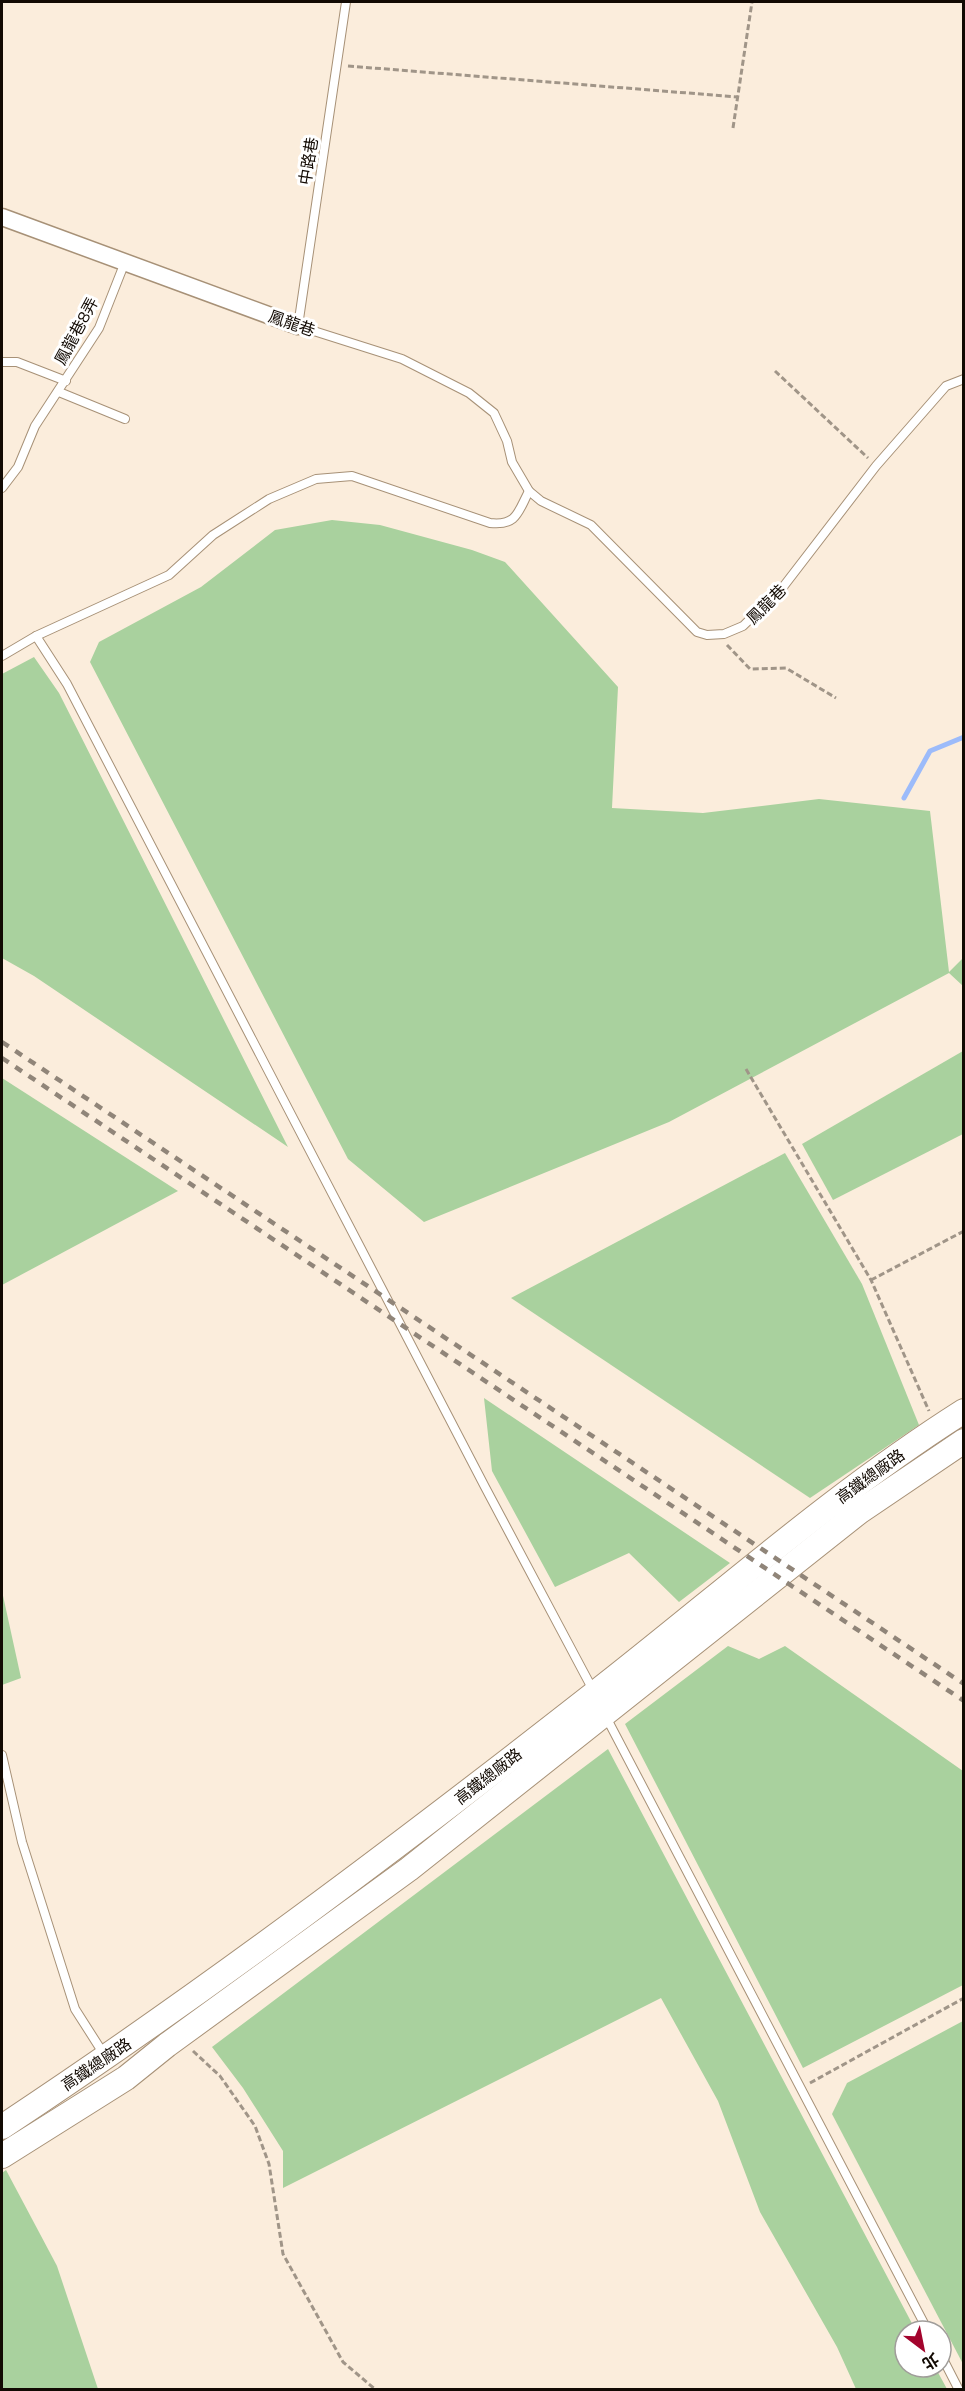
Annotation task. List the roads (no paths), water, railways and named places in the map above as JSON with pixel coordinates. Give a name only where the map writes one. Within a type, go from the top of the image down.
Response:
[{"type":"street","name":"鳳龍巷","points":[[2,217],[298,326]]},
{"type":"street","name":"高鐵總廠路","points":[[2,2156],[126,2078],[167,2045],[409,1869],[828,1506],[963,1411]]},
{"type":"street","name":"高鐵總廠路","points":[[2,2127],[106,2058],[392,1850],[600,1704],[859,1512],[963,1441]]},
{"type":"lane","name":"中路巷","points":[[298,326],[345,2]]},
{"type":"lane","name":"鳳龍巷8弄","points":[[2,488],[18,467],[35,426],[99,327],[125,262]]},
{"type":"lane","name":"鳳龍巷","points":[[298,326],[402,359],[469,393],[494,412],[507,441],[513,462],[529,491],[541,501],[591,525],[697,632],[718,635],[743,626],[783,588],[876,466],[946,386],[963,379]]},
{"type":"lane","name":"鳳龍巷8弄","points":[[2,362],[17,362],[66,381]]},
{"type":"lane","points":[[59,392],[125,420]]},
{"type":"lane","points":[[2,656],[36,636],[169,575],[213,535],[260,505],[316,479],[352,476],[490,523],[502,524],[515,519],[529,491]]},
{"type":"lane","points":[[36,636],[67,684],[922,2319]]},
{"type":"lane","points":[[2,1755],[22,1842],[75,2010],[106,2058]]},
{"type":"waterway","points":[[904,798],[930,751],[964,737]]},
{"type":"railway","points":[[2,1042],[964,1684]]},
{"type":"railway","points":[[2,1058],[964,1701]]}]
